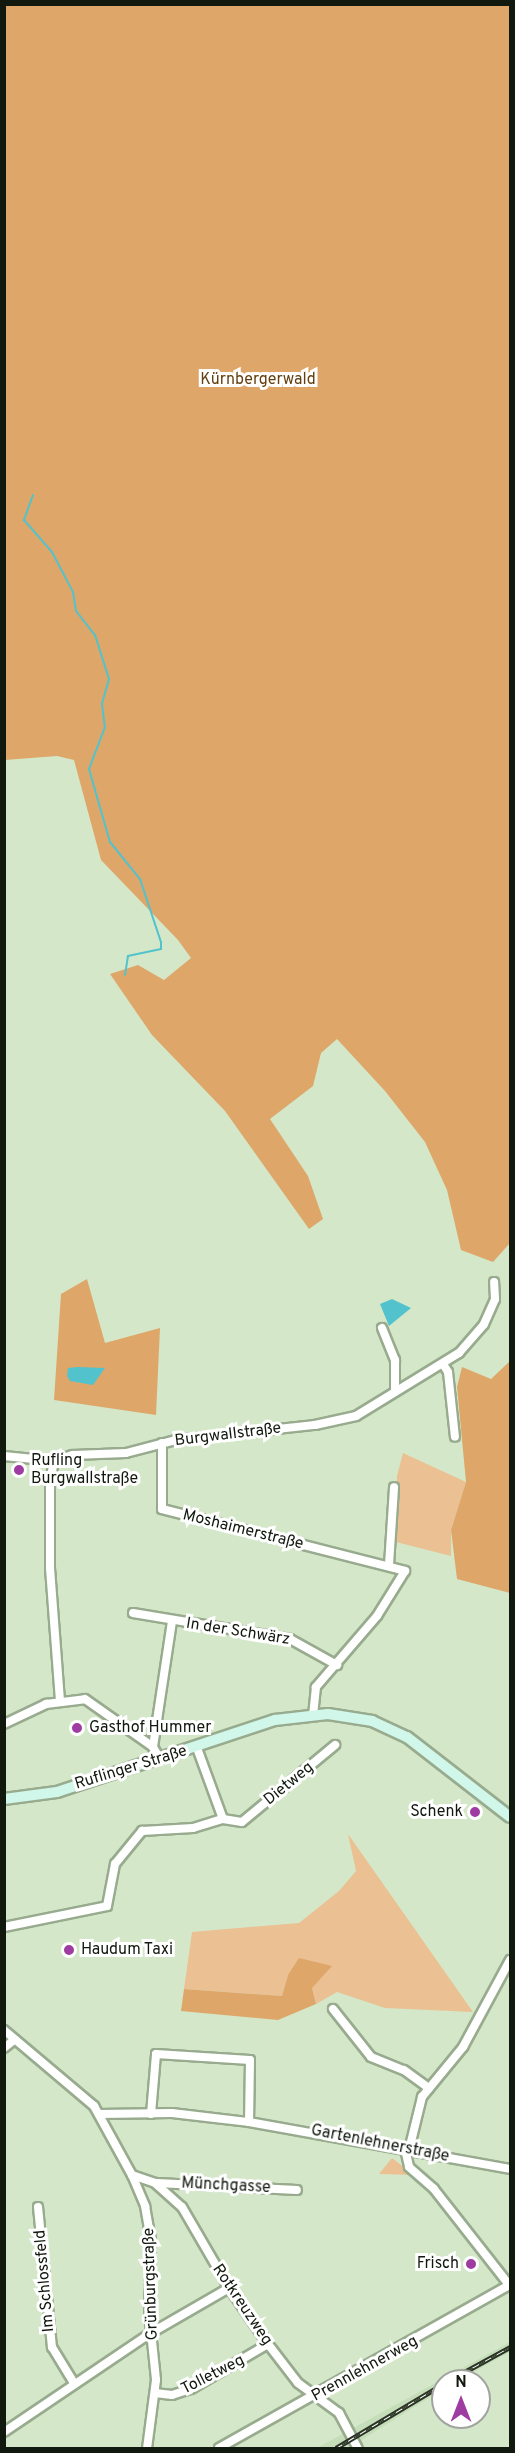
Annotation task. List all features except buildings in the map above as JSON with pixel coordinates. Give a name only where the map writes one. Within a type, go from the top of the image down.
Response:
[{"type":"street","name":"Burgwallstraße","points":[[8,1457],[54,1461],[73,1455],[137,1451],[162,1443],[343,1420],[369,1410],[395,1391],[443,1364],[467,1346],[484,1324],[495,1299],[494,1282]]},
{"type":"street","points":[[382,1328],[394,1360],[395,1391]]},
{"type":"street","points":[[443,1364],[448,1372],[455,1437]]},
{"type":"street","name":"Moshaimerstraße","points":[[162,1443],[162,1509],[389,1565]]},
{"type":"street","points":[[54,1461],[50,1481],[50,1578],[60,1701]]},
{"type":"street","points":[[312,1714],[316,1687],[337,1665],[402,1579],[405,1571],[389,1565],[394,1487]]},
{"type":"street","name":"In der Schwärz","points":[[133,1613],[297,1641],[337,1665]]},
{"type":"street","points":[[153,1747],[172,1621]]},
{"type":"street","points":[[4,1724],[60,1701],[89,1700],[153,1747],[160,1759]]},
{"type":"street","name":"Ruflinger Straße","points":[[4,1799],[57,1792],[197,1748],[275,1720],[312,1714],[358,1718],[395,1731],[510,1817]]},
{"type":"street","name":"Dietweg","points":[[224,1819],[242,1822],[335,1745]]},
{"type":"street","points":[[4,1927],[108,1906],[115,1864],[142,1831],[194,1828],[224,1819],[197,1748]]},
{"type":"street","points":[[510,1960],[463,2048],[429,2088],[416,2117],[407,2150],[409,2167],[434,2189],[510,2286]]},
{"type":"street","points":[[333,2009],[371,2057],[404,2070],[429,2088]]},
{"type":"street","name":"Grünburgstraße","points":[[4,2030],[79,2090],[99,2114],[132,2175],[151,2232],[151,2333],[155,2393],[147,2448]]},
{"type":"street","points":[[4,2048],[14,2040]]},
{"type":"street","points":[[151,2114],[156,2054],[250,2060],[249,2122]]},
{"type":"street","name":"Gartenlehnerstraße","points":[[99,2114],[151,2114],[249,2122],[510,2169]]},
{"type":"street","name":"Rotkreuzweg","points":[[132,2175],[155,2183],[182,2207],[229,2288],[268,2344],[291,2375],[339,2413],[358,2448]]},
{"type":"street","name":"Münchgasse","points":[[155,2183],[297,2190]]},
{"type":"street","name":"Im Schlossfeld","points":[[38,2208],[52,2348],[74,2383]]},
{"type":"street","name":"Prennlehnerweg","points":[[219,2448],[510,2286]]},
{"type":"street","points":[[4,2432],[151,2333],[229,2288]]},
{"type":"street","name":"Tolletweg","points":[[155,2393],[172,2395],[191,2389],[268,2344]]},
{"type":"shaded area","points":[[403,1453],[466,1482],[451,1530],[451,1556],[396,1542],[397,1476]]},
{"type":"shaded area","points":[[348,1834],[473,2012],[385,2008],[337,1992],[316,2004],[312,1988],[288,1975],[282,1996],[184,1989],[192,1932],[299,1923],[339,1891],[356,1871]]},
{"type":"shaded area","points":[[392,2158],[414,2175],[379,2174]]},
{"type":"shaded area","points":[[510,2342],[510,2352],[479,2369],[461,2369]]},
{"type":"shaded area","points":[[431,2385],[431,2397],[352,2446],[317,2448]]},
{"type":"green space","name":"Kürnbergerwald","points":[[4,5],[510,5],[510,1243],[493,1262],[461,1250],[447,1190],[425,1142],[385,1091],[337,1039],[321,1053],[313,1086],[270,1119],[308,1176],[323,1219],[309,1229],[225,1111],[152,1035],[110,974],[138,965],[164,980],[191,958],[178,940],[101,860],[74,760],[57,756],[5,760]]},
{"type":"green space","points":[[87,1279],[105,1343],[160,1328],[156,1415],[54,1400],[61,1294]]},
{"type":"green space","points":[[510,1361],[510,1593],[457,1579],[451,1530],[466,1482],[457,1387],[462,1367],[491,1379]]},
{"type":"green space","points":[[299,1958],[332,1966],[312,1988],[316,2004],[278,2020],[181,2011],[184,1989],[282,1996],[288,1975]]},
{"type":"water","points":[[392,1299],[411,1308],[389,1326],[380,1304]]},
{"type":"water","points":[[68,1368],[105,1368],[93,1385],[70,1381],[67,1376]]},
{"type":"waterway","points":[[33,495],[24,520],[52,552],[73,592],[76,611],[95,635],[109,679],[102,704],[105,727],[89,769],[110,842],[140,879],[161,942],[161,949],[128,956],[125,975]]},
{"type":"railway","points":[[470,2369],[510,2347]]},
{"type":"railway","points":[[336,2448],[431,2391]]},
{"type":"place","name":"Rufling Burgwallstraße","points":[[19,1470]]},
{"type":"place","name":"Gasthof Hummer","points":[[77,1728]]},
{"type":"place","name":"Schenk","points":[[475,1812]]},
{"type":"place","name":"Haudum Taxi","points":[[69,1950]]},
{"type":"place","name":"Frisch","points":[[471,2264]]}]
